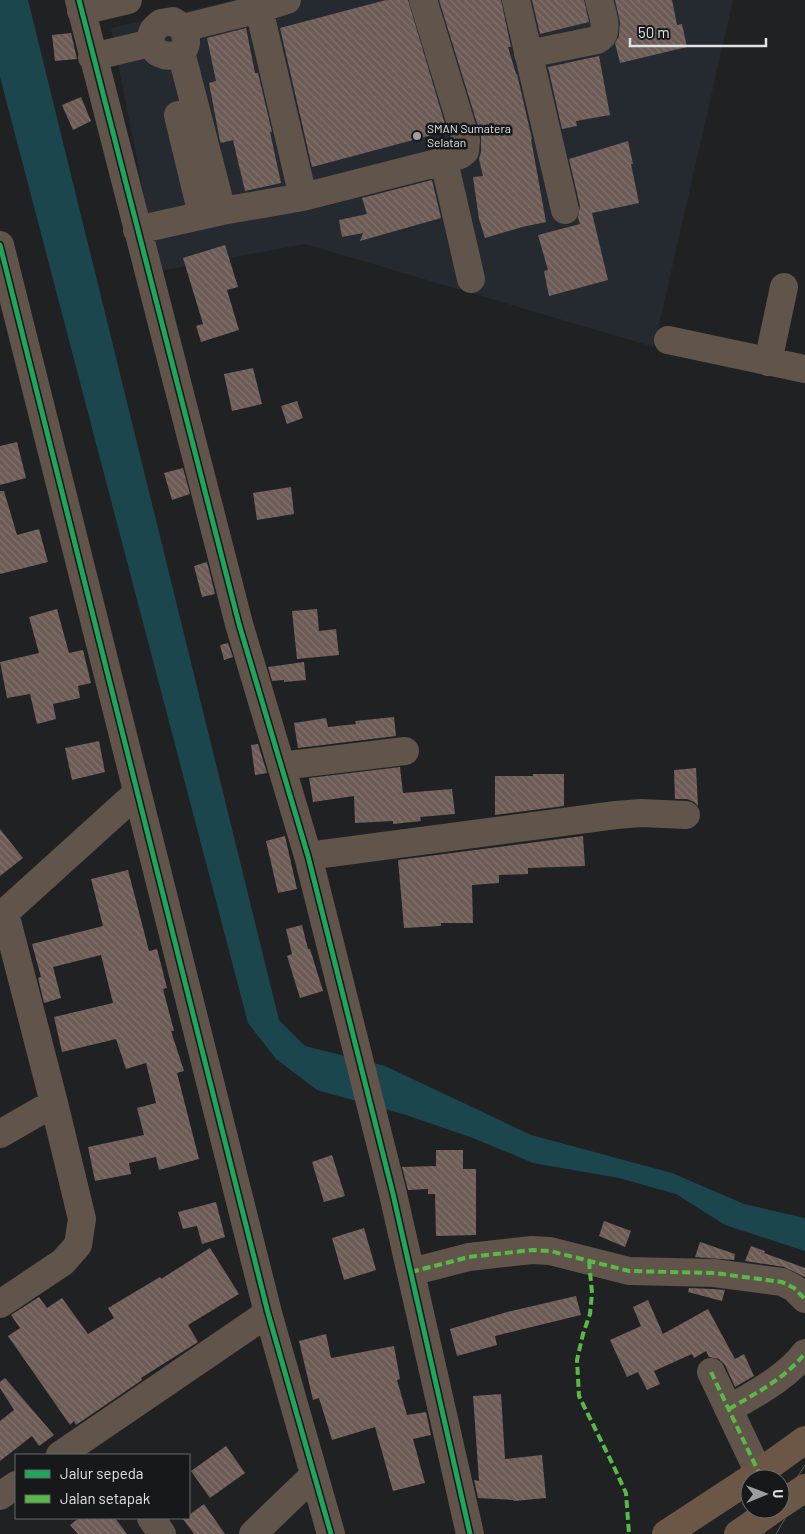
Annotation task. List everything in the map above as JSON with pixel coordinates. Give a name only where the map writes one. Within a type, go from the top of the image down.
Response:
[{"type":"highway","points":[[765,1469],[805,1440]]},
{"type":"highway","points":[[666,1534],[740,1485]]},
{"type":"highway","points":[[790,1498],[805,1488]]},
{"type":"highway","points":[[738,1534],[760,1519]]},
{"type":"street","points":[[128,0],[80,6],[239,624],[308,856],[411,1272],[470,1534]]},
{"type":"street","points":[[92,57],[170,45],[259,9],[288,0]]},
{"type":"street","points":[[137,230],[212,213],[303,197],[444,161],[463,153],[466,149],[466,140],[423,0]]},
{"type":"street","points":[[516,0],[565,210]]},
{"type":"street","points":[[528,54],[601,38],[604,33],[604,26],[599,0]]},
{"type":"street","points":[[259,9],[303,197]]},
{"type":"street","points":[[170,45],[212,213]]},
{"type":"street","points":[[444,161],[471,279]]},
{"type":"street","points":[[0,245],[268,1313],[331,1534]]},
{"type":"street","points":[[768,362],[784,287]]},
{"type":"street","points":[[668,340],[805,369]]},
{"type":"street","points":[[281,766],[405,751]]},
{"type":"street","points":[[0,1304],[63,1262],[78,1245],[82,1219],[54,1103],[3,915],[138,793]]},
{"type":"street","points":[[308,856],[616,815],[641,813],[686,815]]},
{"type":"street","points":[[0,1134],[54,1103]]},
{"type":"street","points":[[411,1272],[469,1258],[532,1250],[550,1251],[628,1271],[714,1273],[782,1282],[794,1288],[805,1298]]},
{"type":"street","points":[[61,1454],[268,1313]]},
{"type":"street","points":[[729,1409],[776,1380],[796,1365],[805,1353]]},
{"type":"street","points":[[711,1372],[757,1469]]},
{"type":"street","points":[[253,1534],[314,1475]]},
{"type":"street","points":[[0,1496],[15,1486]]},
{"type":"street","points":[[152,1519],[162,1534]]},
{"type":"shaded area","name":"SMAN Sumatera Selatan","points":[[234,0],[733,0],[654,347],[305,244],[159,271],[111,28]]},
{"type":"water","points":[[0,0],[28,0],[279,1020],[305,1046],[385,1066],[531,1135],[672,1173],[744,1204],[805,1218],[805,1251],[725,1225],[676,1194],[619,1178],[533,1163],[473,1138],[406,1115],[317,1090],[276,1059],[248,1023],[0,77]]},
{"type":"building","points":[[386,0],[408,0],[447,131],[312,167],[280,28]]},
{"type":"building","points":[[439,0],[501,0],[511,47],[508,47],[517,74],[532,139],[546,222],[485,238],[479,219],[473,177],[483,176],[479,159],[481,136]]},
{"type":"building","points":[[532,0],[584,0],[589,22],[540,34]]},
{"type":"building","points":[[615,0],[672,0],[677,25],[682,24],[687,47],[620,63],[615,43],[619,36],[620,22]]},
{"type":"building","points":[[246,28],[255,73],[258,73],[272,132],[270,132],[281,183],[245,191],[233,140],[221,143],[220,141],[209,83],[216,81],[207,38]]},
{"type":"building","points":[[71,33],[77,59],[55,61],[52,35]]},
{"type":"building","points":[[599,56],[610,115],[576,121],[577,126],[562,129],[548,67]]},
{"type":"building","points":[[81,97],[91,121],[73,130],[62,105]]},
{"type":"building","points":[[628,141],[639,203],[592,213],[608,280],[549,296],[544,271],[548,270],[538,235],[580,224],[578,217],[580,206],[569,159]]},
{"type":"building","points":[[432,180],[441,218],[360,241],[363,233],[342,237],[339,220],[367,214],[362,198]]},
{"type":"building","points":[[225,245],[238,287],[227,290],[239,330],[201,342],[196,326],[203,324],[183,258]]},
{"type":"building","points":[[253,368],[262,404],[232,411],[224,374]]},
{"type":"building","points":[[297,401],[303,418],[287,424],[281,406]]},
{"type":"building","points":[[17,442],[26,478],[0,485],[0,446]]},
{"type":"building","points":[[183,468],[190,494],[172,500],[164,473]]},
{"type":"building","points":[[291,487],[294,514],[257,520],[253,493]]},
{"type":"building","points":[[0,491],[4,491],[17,535],[39,529],[48,562],[0,574]]},
{"type":"building","points":[[207,562],[215,594],[202,597],[194,566]]},
{"type":"building","points":[[57,609],[69,653],[83,650],[91,683],[78,686],[80,698],[53,704],[56,719],[37,724],[30,694],[7,698],[0,662],[39,653],[29,617]]},
{"type":"building","points":[[317,609],[319,631],[336,629],[339,655],[297,659],[292,611]]},
{"type":"building","points":[[228,643],[233,657],[224,660],[220,645]]},
{"type":"building","points":[[304,662],[306,680],[272,681],[268,667]]},
{"type":"building","points":[[394,717],[396,736],[298,748],[294,723],[326,718],[328,727],[356,724],[355,721]]},
{"type":"building","points":[[99,741],[105,772],[72,780],[65,748]]},
{"type":"building","points":[[258,744],[267,773],[255,775],[251,745]]},
{"type":"building","points":[[400,767],[403,793],[452,789],[455,814],[420,817],[421,821],[393,824],[393,821],[355,823],[354,796],[313,802],[309,778]]},
{"type":"building","points":[[696,768],[698,806],[687,799],[675,799],[674,770]]},
{"type":"building","points":[[533,774],[564,774],[564,806],[495,815],[495,776],[533,776]]},
{"type":"building","points":[[0,829],[23,858],[0,876]]},
{"type":"building","points":[[285,836],[297,889],[278,893],[266,841]]},
{"type":"building","points":[[583,836],[585,866],[528,868],[528,874],[499,875],[499,883],[472,885],[473,923],[441,923],[441,926],[404,928],[398,860]]},
{"type":"building","points":[[128,870],[149,951],[157,949],[167,988],[163,989],[174,1031],[171,1031],[184,1071],[177,1073],[199,1159],[159,1170],[156,1157],[129,1163],[131,1174],[95,1181],[88,1147],[144,1135],[137,1108],[156,1103],[146,1063],[126,1069],[116,1039],[62,1052],[54,1017],[113,1003],[101,955],[53,967],[61,998],[44,1003],[38,978],[41,977],[32,944],[103,926],[91,879]]},
{"type":"building","points":[[302,925],[308,949],[310,949],[323,991],[300,998],[287,956],[292,954],[286,929]]},
{"type":"building","points":[[436,1150],[463,1150],[463,1169],[476,1169],[476,1235],[436,1236],[435,1194],[428,1194],[428,1189],[408,1190],[402,1167],[436,1166]]},
{"type":"building","points":[[332,1155],[345,1196],[324,1202],[312,1162]]},
{"type":"building","points":[[216,1202],[225,1237],[202,1244],[197,1226],[183,1229],[178,1212]]},
{"type":"building","points":[[604,1221],[631,1231],[625,1247],[599,1236]]},
{"type":"building","points":[[364,1228],[376,1270],[344,1280],[332,1238]]},
{"type":"building","points":[[700,1242],[735,1254],[734,1260],[695,1257]]},
{"type":"building","points":[[751,1246],[765,1251],[764,1253],[805,1268],[805,1277],[784,1267],[745,1261]]},
{"type":"building","points":[[210,1248],[239,1294],[188,1325],[198,1342],[141,1378],[142,1380],[76,1425],[74,1421],[70,1425],[8,1336],[20,1328],[11,1315],[39,1297],[47,1308],[62,1298],[88,1334],[114,1318],[108,1308],[160,1277],[161,1279]]},
{"type":"building","points":[[689,1288],[725,1290],[722,1301],[688,1292]]},
{"type":"building","points":[[576,1296],[581,1315],[495,1336],[497,1345],[457,1356],[450,1329],[507,1312]]},
{"type":"building","points":[[648,1300],[663,1334],[708,1309],[735,1359],[744,1354],[754,1376],[735,1387],[725,1365],[719,1359],[709,1357],[706,1351],[694,1358],[692,1354],[654,1371],[660,1384],[647,1390],[638,1372],[627,1377],[610,1340],[641,1326],[633,1307]]},
{"type":"building","points":[[326,1334],[331,1358],[394,1346],[400,1379],[397,1380],[407,1415],[426,1412],[431,1435],[413,1439],[425,1483],[393,1491],[375,1427],[332,1440],[319,1398],[313,1400],[299,1341]]},
{"type":"building","points":[[5,1378],[54,1435],[39,1446],[32,1436],[0,1461],[0,1421],[14,1410],[0,1388],[0,1382]]},
{"type":"building","points":[[501,1394],[505,1459],[542,1455],[546,1498],[514,1501],[478,1498],[474,1480],[479,1481],[473,1396]]},
{"type":"building","points":[[226,1446],[245,1473],[210,1498],[191,1471]]},
{"type":"building","points":[[204,1504],[225,1534],[194,1534],[183,1519],[190,1519],[190,1514]]},
{"type":"building","points":[[78,1519],[116,1519],[127,1534],[78,1534],[70,1525]]},
{"type":"tram line","points":[[790,1489],[805,1465]]},
{"type":"tram line","points":[[776,1534],[805,1484]]},
{"type":"tram line","points":[[764,1534],[772,1519]]},
{"type":"marked path","points":[[411,1272],[469,1257],[532,1250],[550,1251],[629,1271],[714,1273],[782,1282],[794,1288],[805,1299]]},
{"type":"marked path","points":[[589,1261],[592,1293],[590,1314],[577,1360],[579,1396],[626,1493],[629,1534]]},
{"type":"marked path","points":[[729,1409],[780,1377],[805,1353]]},
{"type":"marked path","points":[[711,1372],[757,1469]]},
{"type":"cycle path","points":[[79,0],[239,624],[308,856],[393,1194],[470,1534]]},
{"type":"cycle path","points":[[0,245],[268,1313],[331,1534]]},
{"type":"place","name":"SMAN Sumatera Selatan","points":[[417,136]]}]
